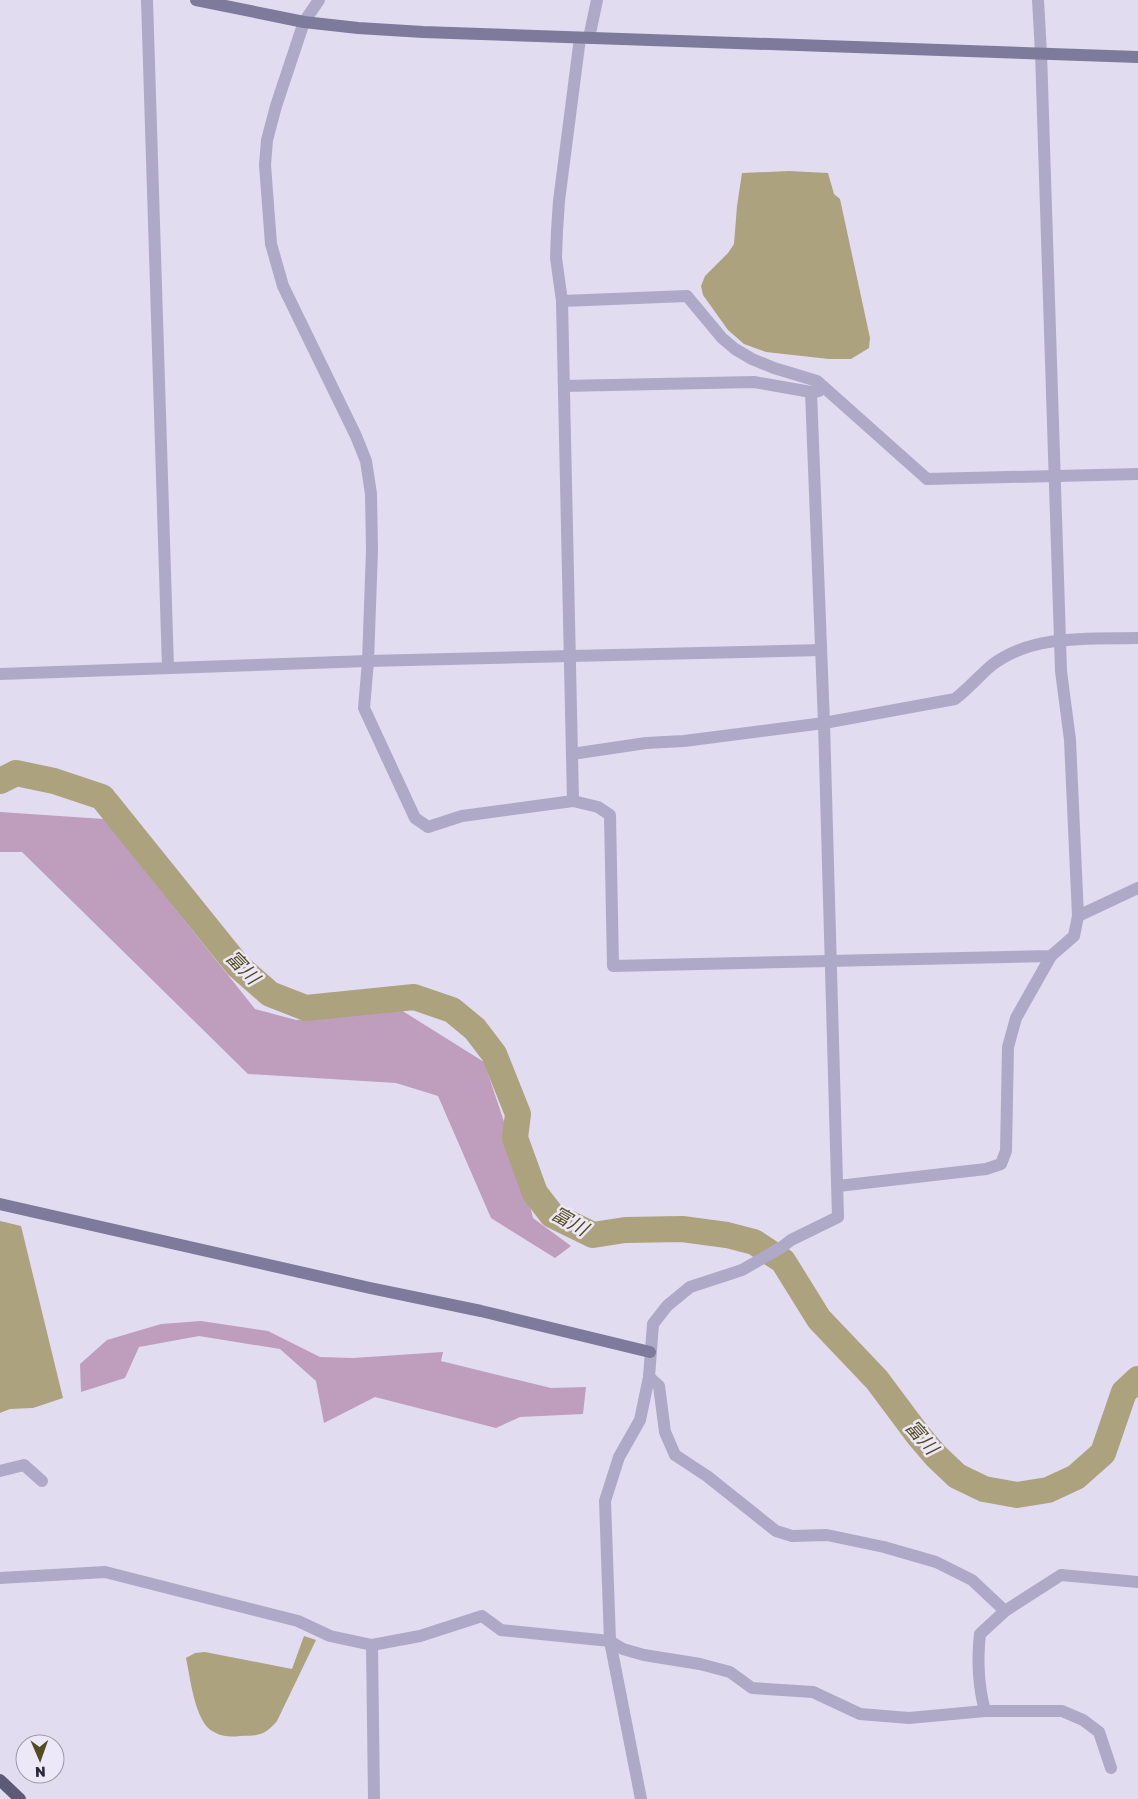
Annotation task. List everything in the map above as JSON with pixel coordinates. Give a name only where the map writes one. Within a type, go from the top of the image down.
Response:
[{"type":"main road","points":[[0,1780],[20,1799]]},
{"type":"street","points":[[147,0],[168,668]]},
{"type":"street","points":[[196,0],[304,22],[423,32],[1138,57]]},
{"type":"street","points":[[319,0],[304,22],[276,106],[267,140],[265,165],[271,244],[283,286],[356,436],[366,461],[371,494],[372,550],[368,661],[364,708],[415,818],[428,827],[462,816],[573,801],[598,807],[610,814],[613,966],[1051,956]]},
{"type":"street","points":[[573,801],[562,302],[556,258],[558,216],[584,38],[597,0]]},
{"type":"street","points":[[838,1186],[986,1169],[1001,1164],[1006,1152],[1008,1047],[1016,1018],[1051,956],[1074,936],[1078,916],[1070,740],[1061,671],[1038,0]]},
{"type":"street","points":[[562,302],[687,296],[722,338],[734,349],[774,368],[817,381],[927,479],[1138,474]]},
{"type":"street","points":[[564,386],[754,382],[811,392],[826,390]]},
{"type":"street","points":[[641,1799],[610,1642],[605,1501],[619,1458],[640,1420],[649,1377],[653,1324],[667,1306],[690,1287],[742,1270],[791,1240],[838,1217],[824,723],[811,392]]},
{"type":"street","points":[[572,754],[646,743],[684,741],[824,723],[955,699],[992,666],[1014,651],[1060,640],[1138,638]]},
{"type":"street","points":[[0,674],[368,661],[821,650]]},
{"type":"street","points":[[1078,916],[1138,888]]},
{"type":"street","points":[[0,1204],[370,1288],[481,1311],[650,1352]]},
{"type":"street","points":[[649,1377],[659,1386],[665,1432],[675,1455],[707,1476],[776,1531],[792,1536],[827,1534],[884,1547],[936,1562],[972,1580],[1005,1611]]},
{"type":"street","points":[[0,1472],[24,1466],[42,1481]]},
{"type":"street","points":[[0,1578],[105,1572],[298,1620],[330,1636],[372,1645],[420,1636],[482,1616],[501,1630],[610,1642],[623,1649],[644,1655],[700,1664],[730,1672],[752,1688],[813,1692],[860,1714],[910,1718],[984,1711],[1062,1711],[1083,1720],[1099,1732],[1111,1768]]},
{"type":"street","points":[[984,1711],[980,1694],[977,1660],[980,1634],[1005,1611],[1061,1575],[1138,1582]]},
{"type":"street","points":[[372,1645],[374,1799]]},
{"type":"shaded area","points":[[789,171],[828,173],[834,194],[840,199],[870,338],[869,348],[851,359],[829,359],[766,352],[744,344],[728,330],[703,295],[701,286],[705,276],[728,253],[734,244],[742,173]]},
{"type":"shaded area","points":[[0,812],[104,819],[255,1009],[296,1020],[401,1010],[484,1062],[524,1181],[533,1218],[571,1246],[555,1258],[491,1218],[438,1096],[396,1083],[248,1074],[22,852],[0,852]]},
{"type":"shaded area","points":[[0,1221],[21,1226],[63,1398],[33,1408],[10,1409],[0,1413]]},
{"type":"shaded area","points":[[201,1321],[268,1331],[320,1357],[353,1358],[443,1352],[441,1361],[551,1388],[586,1387],[583,1414],[520,1417],[496,1428],[375,1397],[324,1423],[316,1381],[280,1349],[199,1336],[139,1347],[125,1378],[81,1392],[80,1364],[107,1340],[161,1324]]},
{"type":"shaded area","points":[[304,1636],[316,1640],[273,1726],[257,1735],[233,1736],[220,1735],[208,1727],[202,1720],[194,1699],[186,1658],[195,1653],[205,1652],[292,1669]]},
{"type":"waterway","name":"富川","points":[[0,781],[16,773],[54,781],[102,797],[238,966],[270,994],[306,1008],[414,997],[452,1010],[475,1029],[494,1054],[518,1114],[515,1138],[535,1193],[552,1215],[593,1235],[625,1230],[682,1229],[727,1235],[754,1242],[783,1261],[819,1319],[877,1380],[918,1435],[957,1476],[984,1489],[1017,1495],[1048,1490],[1076,1477],[1103,1453],[1124,1392],[1138,1379]]}]
